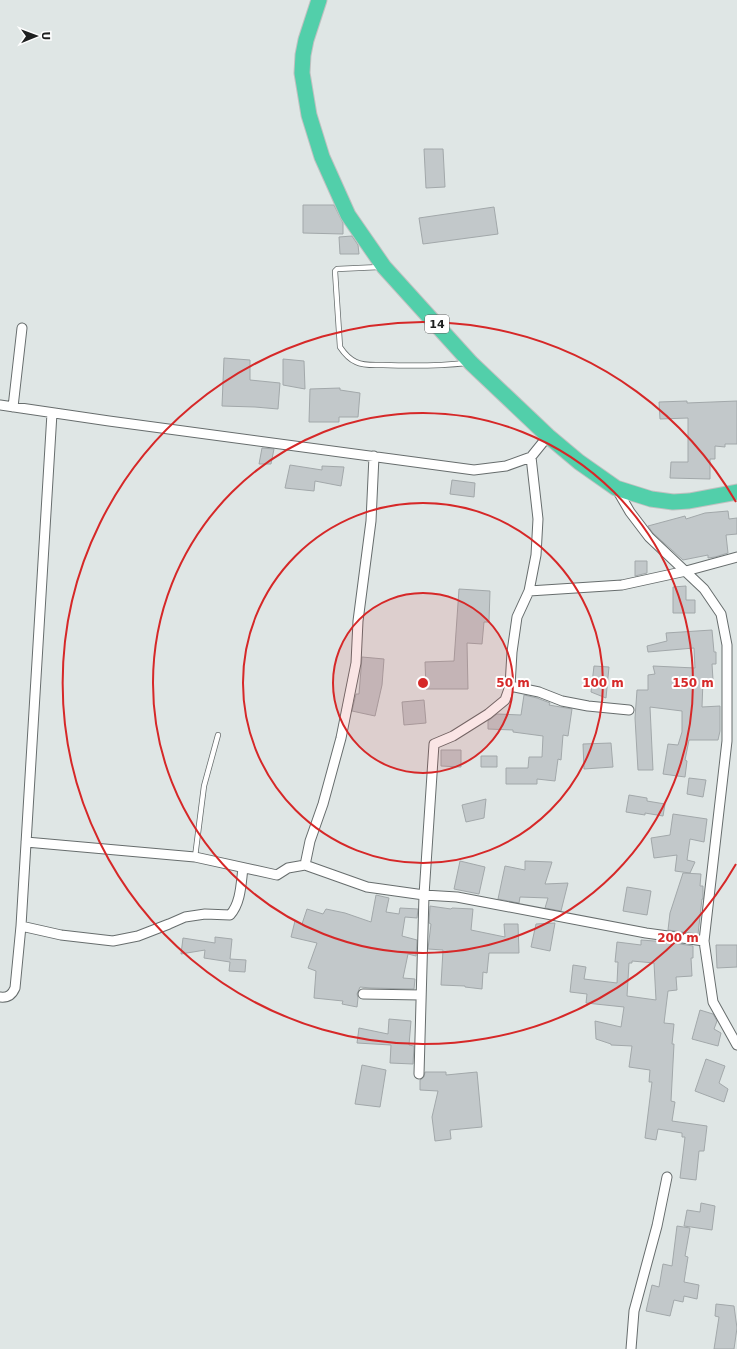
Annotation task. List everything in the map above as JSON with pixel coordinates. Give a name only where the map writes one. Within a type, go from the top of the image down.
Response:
[{"type":"highway","name":"14","points":[[318,0],[303,55],[302,73],[309,115],[322,157],[348,215],[384,267],[471,363],[548,436],[579,462],[616,488],[651,499],[673,502],[689,501],[737,492]]},
{"type":"street","points":[[13,407],[22,328]]},
{"type":"street","points":[[0,405],[474,470],[506,466],[531,457],[548,436]]},
{"type":"street","points":[[0,997],[8,997],[15,988],[21,926],[52,413]]},
{"type":"street","points":[[305,865],[310,841],[324,804],[342,738],[356,663],[358,621],[371,521],[374,456]]},
{"type":"street","points":[[418,1074],[424,895],[434,744],[453,736],[488,714],[505,700],[510,686],[512,652],[517,617],[529,591],[536,555],[538,519],[531,457]]},
{"type":"street","points":[[616,488],[630,512],[649,537],[704,589],[721,614],[727,645],[727,741],[704,941],[713,1002],[737,1045]]},
{"type":"street","points":[[529,591],[622,585],[686,571],[737,557]]},
{"type":"street","points":[[510,686],[539,692],[562,701],[588,706],[629,710]]},
{"type":"street","points":[[26,842],[195,857],[277,875],[288,868],[305,865],[367,887],[424,895],[457,897],[646,933],[704,941]]},
{"type":"street","points":[[21,926],[61,934],[113,941],[138,936],[185,917],[205,914],[230,915],[234,911],[237,904],[243,868]]},
{"type":"street","points":[[363,994],[421,995]]},
{"type":"street","points":[[631,1349],[634,1311],[657,1226],[667,1177]]},
{"type":"lane","points":[[384,267],[338,269],[335,271],[340,347],[343,353],[356,362],[362,364],[440,366],[471,363]]},
{"type":"lane","points":[[195,857],[204,786],[218,735]]},
{"type":"building","points":[[424,149],[443,149],[445,187],[426,188]]},
{"type":"building","points":[[303,205],[334,205],[343,223],[343,234],[303,233]]},
{"type":"building","points":[[494,207],[498,234],[423,244],[419,218]]},
{"type":"building","points":[[352,236],[358,245],[359,254],[340,254],[339,237]]},
{"type":"building","points":[[224,358],[250,360],[250,380],[280,383],[278,409],[222,406]]},
{"type":"building","points":[[283,359],[304,361],[305,389],[283,385]]},
{"type":"building","points":[[340,388],[340,390],[360,393],[358,417],[339,417],[339,422],[309,422],[310,389]]},
{"type":"building","points":[[687,401],[687,403],[737,401],[737,444],[725,444],[725,447],[715,446],[715,459],[710,459],[710,479],[670,478],[671,462],[688,462],[688,418],[660,419],[659,402]]},
{"type":"building","points":[[262,448],[274,449],[271,464],[259,464]]},
{"type":"building","points":[[290,465],[322,470],[322,466],[344,467],[341,486],[315,481],[314,491],[285,488]]},
{"type":"building","points":[[452,480],[475,483],[474,497],[450,494]]},
{"type":"building","points":[[728,511],[729,519],[737,518],[737,534],[726,535],[728,553],[715,557],[708,558],[708,555],[683,560],[653,533],[648,526],[685,516],[686,519],[705,513]]},
{"type":"building","points":[[635,561],[647,561],[647,573],[635,576]]},
{"type":"building","points":[[686,586],[686,600],[695,600],[695,613],[673,613],[673,587]]},
{"type":"building","points":[[459,589],[490,591],[489,622],[484,622],[482,644],[467,643],[468,689],[426,689],[425,662],[454,661]]},
{"type":"building","points":[[712,630],[714,652],[716,652],[716,664],[712,664],[713,680],[703,680],[702,707],[720,706],[720,731],[718,740],[689,740],[685,760],[687,761],[685,777],[663,774],[668,744],[678,745],[682,732],[682,711],[650,707],[653,770],[638,770],[635,718],[637,690],[648,690],[648,675],[655,674],[653,666],[695,668],[694,648],[648,652],[647,646],[667,641],[666,633]]},
{"type":"building","points":[[362,657],[384,659],[382,685],[375,716],[352,711],[356,694],[359,694]]},
{"type":"building","points":[[594,666],[609,667],[606,698],[591,692]]},
{"type":"building","points":[[524,695],[550,703],[549,705],[572,709],[568,736],[563,735],[561,760],[558,759],[555,781],[537,779],[537,784],[506,784],[506,768],[528,768],[529,757],[542,757],[543,736],[513,732],[513,730],[488,729],[488,721],[497,714],[521,715]]},
{"type":"building","points":[[424,700],[426,723],[404,725],[402,702]]},
{"type":"building","points":[[611,743],[613,767],[584,769],[583,744]]},
{"type":"building","points":[[441,750],[461,750],[461,767],[441,766]]},
{"type":"building","points":[[481,756],[497,756],[497,767],[481,767]]},
{"type":"building","points":[[689,778],[706,780],[703,797],[687,794]]},
{"type":"building","points":[[629,795],[647,798],[647,801],[665,804],[663,816],[626,812]]},
{"type":"building","points":[[486,799],[484,818],[466,822],[462,805]]},
{"type":"building","points":[[673,814],[707,819],[704,842],[690,839],[687,860],[695,862],[690,873],[675,871],[677,855],[654,858],[651,838],[670,835]]},
{"type":"building","points":[[460,861],[485,867],[479,894],[454,889]]},
{"type":"building","points":[[525,861],[552,862],[545,884],[568,883],[561,911],[545,908],[548,898],[520,897],[519,903],[498,899],[505,866],[525,870]]},
{"type":"building","points":[[683,873],[701,874],[700,886],[703,886],[703,899],[698,934],[668,930],[670,913]]},
{"type":"building","points":[[627,887],[651,891],[647,915],[623,911]]},
{"type":"building","points":[[376,895],[389,898],[386,912],[399,914],[400,908],[418,909],[417,918],[405,917],[402,936],[417,940],[416,956],[408,954],[403,978],[415,979],[414,989],[360,987],[357,994],[357,1007],[342,1004],[343,1001],[314,998],[316,971],[308,968],[317,943],[291,937],[295,921],[302,924],[307,909],[323,914],[326,909],[345,913],[371,922]]},
{"type":"building","points":[[430,906],[451,909],[473,909],[471,930],[505,937],[504,924],[518,924],[519,953],[489,953],[487,973],[483,972],[482,989],[465,986],[441,985],[443,950],[428,949],[431,924],[429,923]]},
{"type":"building","points":[[555,923],[550,951],[531,947],[536,924]]},
{"type":"building","points":[[215,937],[232,939],[230,959],[246,960],[245,972],[229,971],[230,962],[204,958],[205,950],[181,954],[183,938],[215,943]]},
{"type":"building","points":[[641,940],[693,946],[693,958],[691,958],[692,976],[676,977],[677,990],[668,991],[664,1023],[674,1024],[672,1044],[674,1044],[671,1101],[675,1102],[672,1121],[707,1126],[704,1151],[699,1151],[696,1180],[680,1178],[685,1137],[682,1137],[682,1133],[658,1129],[656,1140],[645,1138],[652,1082],[649,1082],[650,1070],[629,1067],[632,1046],[611,1045],[596,1039],[595,1021],[621,1027],[624,1007],[586,1003],[587,994],[570,992],[573,965],[586,967],[584,979],[617,983],[618,962],[615,962],[617,942],[641,945]],"holes":[[[632,961],[654,963],[656,1000],[627,996],[629,963],[632,963]]]},
{"type":"building","points":[[716,945],[737,945],[737,967],[717,968]]},
{"type":"building","points":[[700,1010],[713,1014],[717,1021],[714,1029],[721,1033],[718,1046],[692,1039]]},
{"type":"building","points":[[389,1019],[411,1021],[409,1045],[414,1046],[413,1064],[390,1063],[391,1045],[357,1043],[359,1028],[388,1034]]},
{"type":"building","points":[[706,1059],[725,1066],[719,1083],[728,1089],[724,1102],[695,1091]]},
{"type":"building","points":[[362,1065],[386,1070],[380,1107],[355,1104]]},
{"type":"building","points":[[425,1072],[446,1072],[446,1075],[477,1072],[482,1127],[450,1130],[451,1139],[435,1141],[432,1117],[438,1091],[420,1090],[420,1080],[424,1077]]},
{"type":"building","points":[[701,1203],[715,1206],[712,1230],[684,1226],[687,1210],[700,1212]]},
{"type":"building","points":[[677,1226],[690,1228],[685,1256],[688,1257],[684,1282],[699,1285],[697,1299],[684,1296],[683,1302],[674,1300],[670,1316],[646,1311],[652,1285],[659,1287],[663,1264],[672,1266]]},
{"type":"building","points":[[716,1304],[734,1306],[737,1328],[734,1349],[714,1349],[719,1317],[715,1316]]}]
